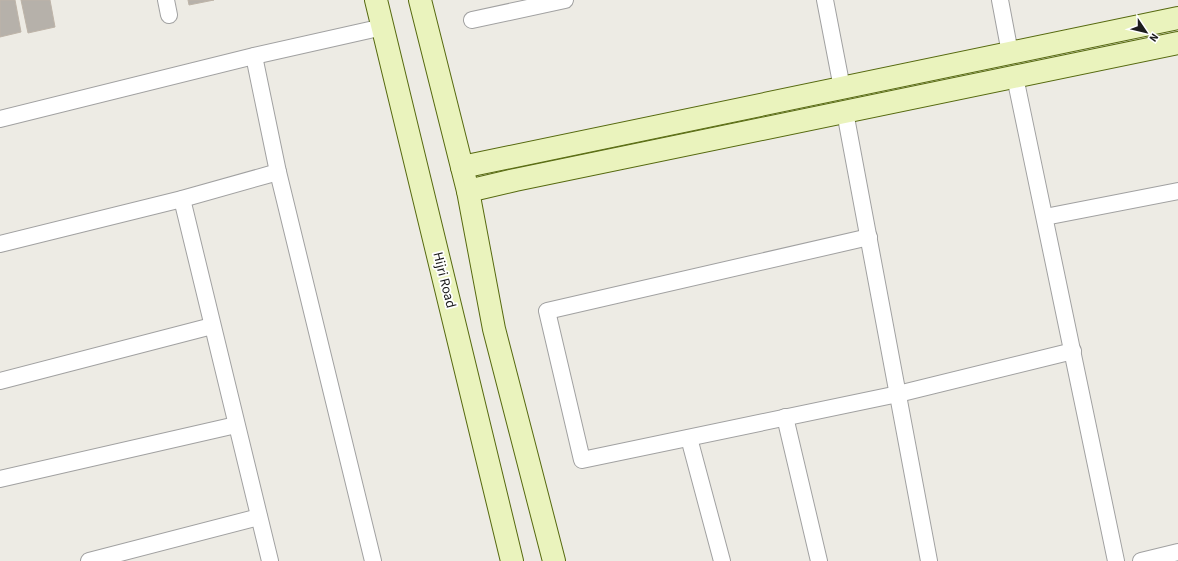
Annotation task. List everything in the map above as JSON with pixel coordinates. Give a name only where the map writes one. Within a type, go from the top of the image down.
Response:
[{"type":"street","name":"Hijri Road","points":[[376,0],[512,561]]},
{"type":"street","points":[[420,0],[468,192],[494,329],[554,561]]},
{"type":"street","points":[[472,20],[565,0]]},
{"type":"street","points":[[825,0],[842,88]]},
{"type":"street","points":[[1000,0],[1010,53]]},
{"type":"street","points":[[462,167],[1178,18]]},
{"type":"street","points":[[0,119],[254,56],[383,27]]},
{"type":"street","points":[[468,192],[515,180],[1178,43]]},
{"type":"street","points":[[254,56],[278,172],[373,561]]},
{"type":"street","points":[[1015,77],[1116,561]]},
{"type":"street","points":[[845,112],[929,561]]},
{"type":"street","points":[[511,156],[515,180]]},
{"type":"street","points":[[0,244],[182,200],[278,172]]},
{"type":"street","points":[[1044,217],[1178,190]]},
{"type":"street","points":[[182,200],[270,561]]},
{"type":"street","points":[[869,237],[547,311],[582,460],[898,394],[1073,351]]},
{"type":"street","points":[[0,381],[212,326]]},
{"type":"street","points":[[785,417],[819,561]]},
{"type":"street","points":[[0,479],[236,425]]},
{"type":"street","points":[[689,438],[722,561]]},
{"type":"street","points":[[89,561],[259,517]]},
{"type":"street","points":[[1141,561],[1178,552]]},
{"type":"building","points":[[0,0],[15,0],[21,32],[0,37]]},
{"type":"building","points":[[21,0],[50,0],[55,27],[28,33]]},
{"type":"building","points":[[188,0],[214,0],[189,5]]}]
